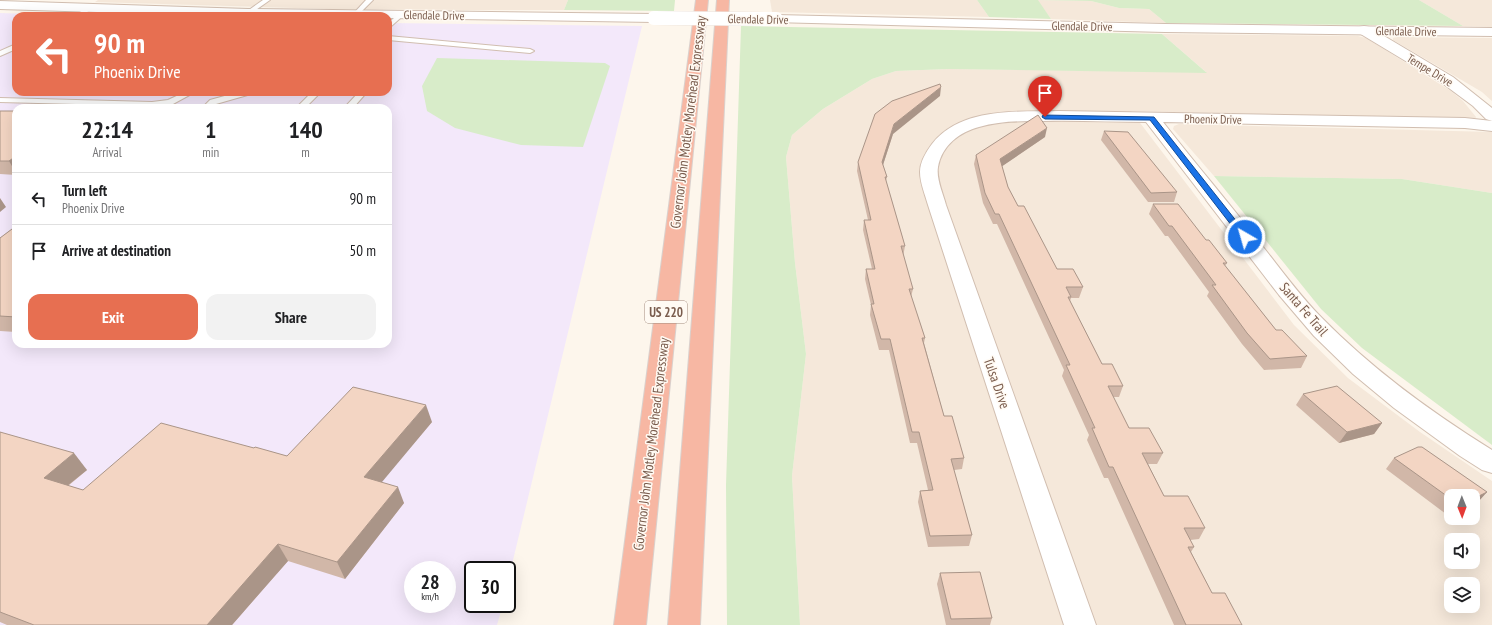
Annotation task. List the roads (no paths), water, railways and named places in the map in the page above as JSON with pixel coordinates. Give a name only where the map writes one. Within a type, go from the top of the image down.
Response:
[{"type":"highway","name":"Governor John Motley Morehead Expressway","points":[[630,625],[702,0]]},
{"type":"highway","name":"Governor John Motley Morehead Expressway","points":[[684,625],[723,0]]},
{"type":"street","name":"Glendale Drive","points":[[0,5],[217,12]]},
{"type":"street","name":"Glendale Drive","points":[[392,14],[776,19],[1165,28],[1492,32]]},
{"type":"street","name":"Tempe Drive","points":[[1364,30],[1458,86],[1481,104],[1492,116]]},
{"type":"street","name":"Phoenix Drive","points":[[940,141],[973,123],[1001,117],[1059,116],[1465,123],[1492,126]]},
{"type":"street","name":"Santa Fe Trail","points":[[1152,118],[1287,290],[1321,330],[1349,357],[1409,406],[1445,433],[1492,463]]},
{"type":"street","name":"Tulsa Drive","points":[[940,141],[932,158],[929,171],[937,205],[1080,625]]},
{"type":"lane","points":[[249,12],[267,0]]},
{"type":"lane","points":[[358,12],[370,0]]},
{"type":"lane","points":[[83,12],[91,8]]},
{"type":"lane","points":[[392,23],[402,14]]},
{"type":"lane","points":[[392,38],[530,51]]},
{"type":"lane","points":[[0,54],[12,48]]},
{"type":"lane","points":[[0,100],[152,104],[170,102],[185,96]]},
{"type":"lane","points":[[211,104],[234,96]]},
{"type":"lane","points":[[304,104],[313,96]]},
{"type":"lane","points":[[352,104],[359,96]]}]
